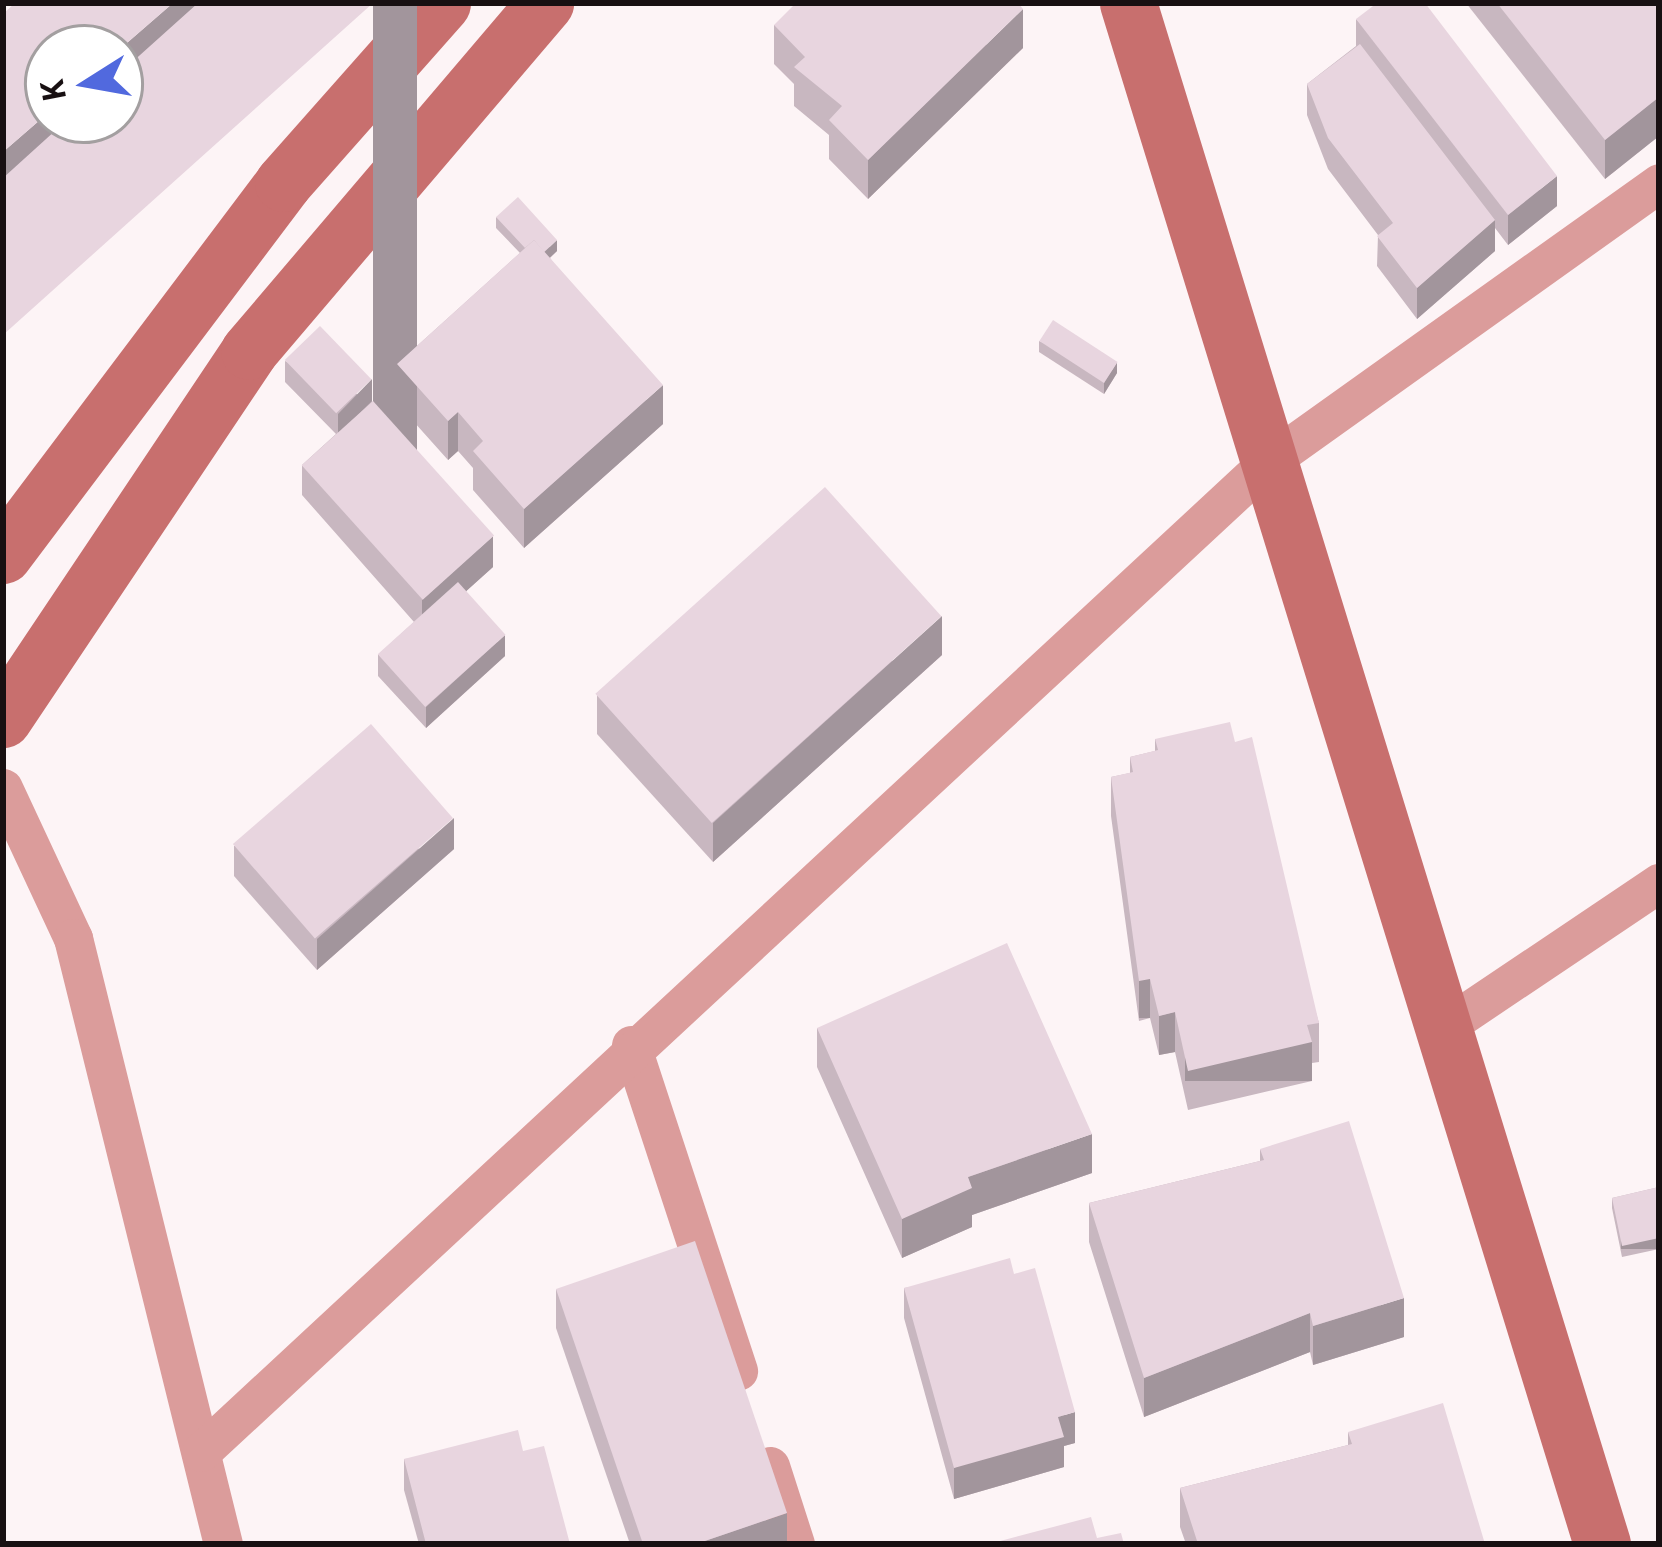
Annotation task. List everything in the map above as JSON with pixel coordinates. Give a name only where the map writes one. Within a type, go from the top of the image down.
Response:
[{"type":"main road","points":[[3,555],[284,183],[442,3]]},
{"type":"main road","points":[[3,719],[249,351],[545,3]]},
{"type":"main road","points":[[1128,3],[1602,1544]]},
{"type":"street","points":[[201,1452],[631,1045],[1268,462],[1659,183]]},
{"type":"street","points":[[3,788],[73,938],[223,1544]]},
{"type":"street","points":[[1443,1028],[1659,883]]},
{"type":"street","points":[[631,1045],[795,1544]]},
{"type":"building","points":[[15,3],[173,3],[144,28],[144,24],[24,24],[24,134],[3,152],[3,14]]},
{"type":"building","points":[[198,3],[373,3],[3,335],[3,178],[41,144],[144,144],[144,51]]},
{"type":"building","points":[[796,3],[1018,3],[1023,9],[868,160],[829,120],[842,106],[794,67],[805,57],[774,25]]},
{"type":"building","points":[[1377,3],[1425,3],[1557,176],[1508,215],[1356,19]]},
{"type":"building","points":[[1497,3],[1659,3],[1659,97],[1605,140]]},
{"type":"building","points":[[1360,44],[1495,220],[1417,288],[1377,236],[1393,223],[1328,138],[1307,84]]},
{"type":"building","points":[[518,197],[557,240],[544,252],[534,240],[525,248],[496,217]]},
{"type":"building","points":[[534,240],[663,385],[524,509],[473,451],[483,441],[458,412],[448,421],[397,364]]},
{"type":"building","points":[[1053,320],[1118,362],[1104,383],[1039,341]]},
{"type":"building","points":[[320,326],[371,379],[336,413],[285,360]]},
{"type":"building","points":[[373,401],[494,536],[423,600],[302,465]]},
{"type":"building","points":[[825,487],[941,616],[712,823],[595,694]]},
{"type":"building","points":[[458,582],[506,635],[425,707],[378,654]]},
{"type":"building","points":[[1230,722],[1235,742],[1252,737],[1319,1023],[1307,1025],[1312,1042],[1188,1071],[1175,1012],[1159,1016],[1150,979],[1139,981],[1111,777],[1133,772],[1130,757],[1158,750],[1155,739]]},
{"type":"building","points":[[371,724],[453,818],[315,938],[233,844]]},
{"type":"building","points":[[1007,943],[1092,1134],[968,1177],[972,1188],[902,1219],[817,1028]]},
{"type":"building","points":[[1349,1121],[1404,1298],[1313,1326],[1310,1313],[1144,1378],[1089,1203],[1264,1160],[1260,1149]]},
{"type":"building","points":[[1659,1187],[1659,1238],[1622,1246],[1612,1198]]},
{"type":"building","points":[[695,1241],[787,1513],[696,1544],[643,1544],[556,1289]]},
{"type":"building","points":[[1010,1258],[1014,1274],[1035,1268],[1075,1412],[1058,1417],[1064,1437],[954,1468],[904,1288]]},
{"type":"building","points":[[1443,1403],[1485,1544],[1198,1544],[1180,1488],[1352,1444],[1348,1432]]},
{"type":"building","points":[[518,1430],[523,1451],[544,1446],[570,1544],[426,1544],[404,1459]]},
{"type":"building","points":[[1091,1517],[1097,1538],[1121,1533],[1124,1544],[989,1544]]}]
